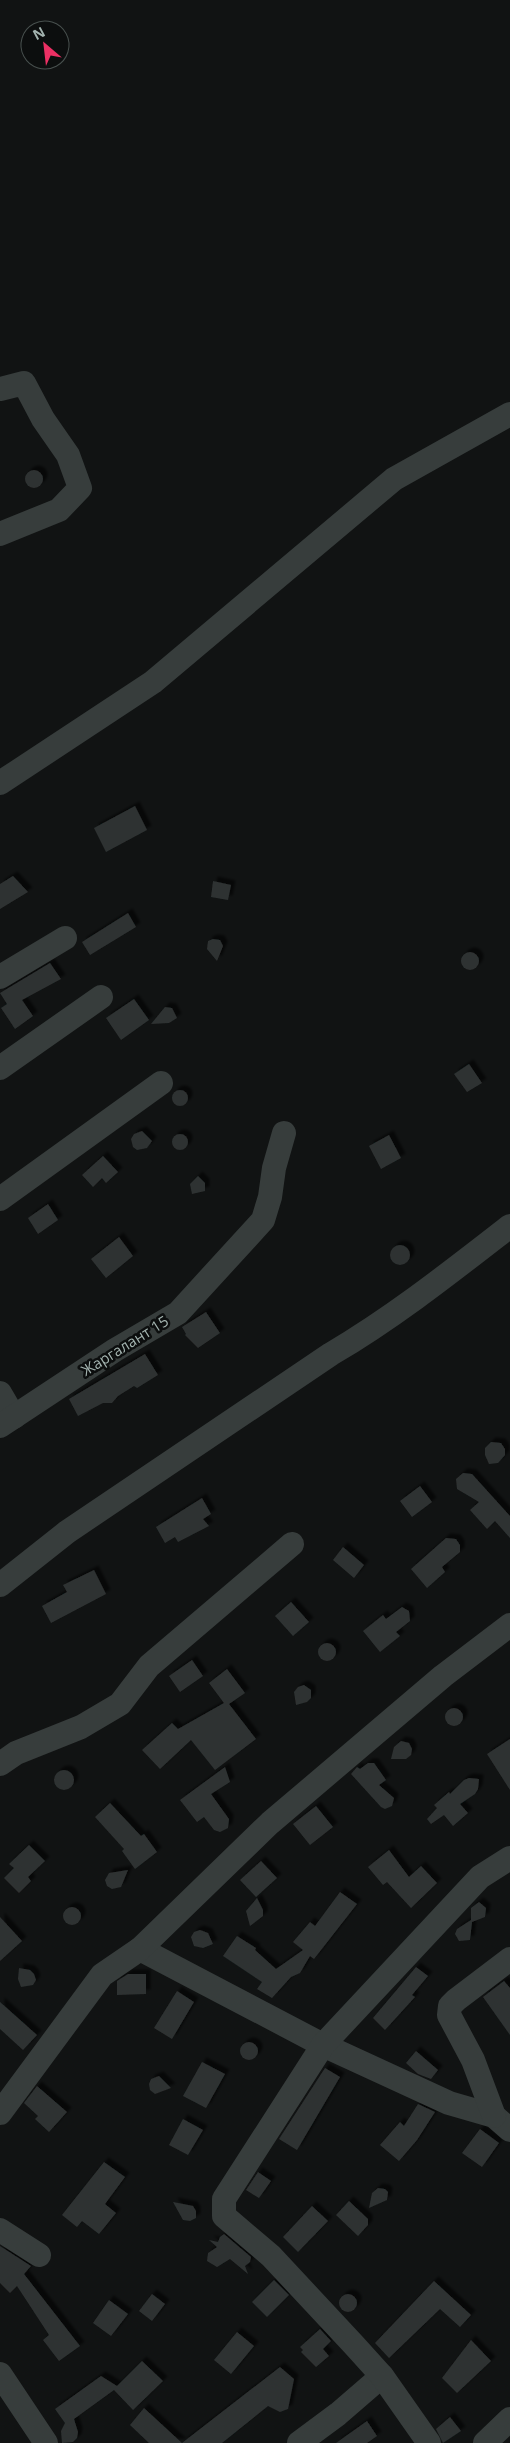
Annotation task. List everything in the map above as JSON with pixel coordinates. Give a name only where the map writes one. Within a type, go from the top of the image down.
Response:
[{"type":"street","points":[[0,389],[24,384],[68,455],[80,488],[60,510],[0,534]]},
{"type":"street","points":[[0,783],[153,682],[394,479],[510,414]]},
{"type":"street","points":[[0,977],[65,938]]},
{"type":"street","points":[[0,1068],[101,997]]},
{"type":"street","points":[[0,1199],[160,1084]]},
{"type":"street","name":"Жаргалант 15","points":[[7,1422],[115,1350],[178,1313],[263,1220],[270,1197],[274,1168],[284,1133]]},
{"type":"street","points":[[0,1585],[67,1532],[331,1354],[368,1332],[478,1253],[510,1226]]},
{"type":"street","points":[[0,1393],[7,1422]]},
{"type":"street","points":[[0,1764],[16,1753],[81,1727],[120,1704],[149,1666],[292,1544]]},
{"type":"street","points":[[0,2113],[102,1975],[140,1949],[270,1823],[443,1676],[510,1625]]},
{"type":"street","points":[[429,2443],[382,2376],[271,2256],[224,2216],[224,2199],[323,2045],[480,1877],[510,1858]]},
{"type":"street","points":[[140,1949],[323,2045],[450,2103],[502,2123]]},
{"type":"street","points":[[502,2123],[473,2060],[449,2015],[450,2006],[456,2000],[510,1959]]},
{"type":"street","points":[[0,2230],[39,2255]]},
{"type":"street","points":[[0,2374],[46,2443]]},
{"type":"street","points":[[299,2443],[338,2414],[382,2376]]},
{"type":"street","points":[[485,2443],[510,2419]]},
{"type":"building","points":[[30,470],[38,470],[43,475],[41,486],[30,488],[25,483],[25,475]]},
{"type":"building","points":[[135,806],[147,830],[106,852],[94,828]]},
{"type":"building","points":[[13,876],[28,892],[0,909],[0,884]]},
{"type":"building","points":[[213,881],[231,885],[228,900],[211,897]]},
{"type":"building","points":[[128,913],[136,927],[90,955],[82,942]]},
{"type":"building","points":[[213,939],[220,940],[223,946],[217,961],[207,949],[208,941]]},
{"type":"building","points":[[466,952],[474,952],[479,957],[477,968],[466,970],[461,965],[461,957]]},
{"type":"building","points":[[50,963],[61,979],[22,1000],[33,1016],[15,1029],[1,1008],[7,1004],[0,993]]},
{"type":"building","points":[[134,999],[149,1020],[121,1040],[106,1018]]},
{"type":"building","points":[[165,1007],[172,1008],[177,1018],[169,1023],[151,1024]]},
{"type":"building","points":[[469,1064],[482,1083],[467,1092],[454,1074]]},
{"type":"building","points":[[177,1090],[183,1090],[188,1095],[186,1104],[177,1106],[172,1101],[172,1095]]},
{"type":"building","points":[[142,1131],[152,1141],[147,1148],[137,1150],[133,1147],[131,1139],[134,1134]]},
{"type":"building","points":[[177,1134],[183,1134],[188,1139],[186,1148],[177,1150],[172,1145],[172,1139]]},
{"type":"building","points":[[389,1135],[401,1158],[381,1169],[369,1146]]},
{"type":"building","points":[[103,1156],[118,1172],[106,1183],[102,1178],[93,1187],[82,1175]]},
{"type":"building","points":[[198,1176],[205,1183],[205,1191],[192,1194],[190,1184]]},
{"type":"building","points":[[48,1204],[58,1220],[38,1234],[28,1218]]},
{"type":"building","points":[[119,1237],[133,1256],[106,1278],[91,1259]]},
{"type":"building","points":[[400,1245],[407,1248],[410,1255],[407,1262],[400,1265],[393,1262],[390,1255],[393,1248]]},
{"type":"building","points":[[206,1312],[220,1333],[198,1348],[185,1335],[182,1327]]},
{"type":"building","points":[[145,1354],[158,1375],[137,1388],[134,1386],[118,1396],[112,1403],[103,1403],[78,1416],[69,1399]]},
{"type":"building","points":[[491,1442],[501,1443],[505,1449],[505,1455],[498,1463],[489,1464],[485,1455],[485,1448]]},
{"type":"building","points":[[463,1473],[472,1474],[510,1516],[510,1538],[495,1521],[487,1529],[470,1510],[479,1502],[457,1489],[456,1479]]},
{"type":"building","points":[[420,1486],[432,1502],[412,1517],[400,1501]]},
{"type":"building","points":[[202,1498],[211,1514],[203,1519],[209,1526],[178,1542],[175,1537],[165,1543],[156,1527]]},
{"type":"building","points":[[446,1538],[456,1539],[460,1545],[460,1552],[442,1567],[445,1572],[427,1588],[411,1569]]},
{"type":"building","points":[[343,1547],[364,1565],[354,1578],[333,1560]]},
{"type":"building","points":[[94,1570],[106,1594],[51,1623],[42,1606],[67,1592],[63,1585]]},
{"type":"building","points":[[291,1602],[309,1622],[293,1636],[275,1616]]},
{"type":"building","points":[[402,1607],[409,1611],[410,1621],[396,1632],[400,1636],[380,1652],[363,1631],[383,1615],[386,1619]]},
{"type":"building","points":[[327,1643],[333,1646],[336,1652],[333,1658],[327,1661],[321,1658],[318,1652],[321,1646]]},
{"type":"building","points":[[192,1660],[203,1676],[180,1692],[169,1676]]},
{"type":"building","points":[[227,1669],[245,1693],[229,1704],[256,1739],[215,1770],[191,1740],[160,1769],[142,1750],[172,1723],[178,1729],[224,1703],[209,1683]]},
{"type":"building","points":[[304,1685],[311,1690],[311,1698],[307,1702],[296,1705],[294,1692],[298,1687]]},
{"type":"building","points":[[454,1708],[460,1711],[463,1717],[460,1723],[454,1726],[448,1723],[445,1717],[448,1711]]},
{"type":"building","points":[[510,1739],[510,1790],[487,1754]]},
{"type":"building","points":[[401,1741],[409,1743],[412,1749],[411,1755],[406,1759],[391,1759],[394,1747]]},
{"type":"building","points":[[368,1763],[374,1763],[386,1780],[379,1785],[394,1798],[392,1806],[385,1809],[381,1807],[351,1774],[357,1767],[360,1769]]},
{"type":"building","points":[[225,1767],[230,1782],[211,1794],[229,1819],[228,1828],[220,1832],[214,1830],[204,1817],[197,1822],[180,1800]]},
{"type":"building","points":[[64,1770],[71,1773],[74,1780],[71,1787],[64,1790],[57,1787],[54,1780],[57,1773]]},
{"type":"building","points":[[469,1778],[479,1779],[478,1789],[475,1794],[460,1804],[468,1813],[453,1826],[444,1815],[431,1824],[427,1819],[437,1808],[434,1805]]},
{"type":"building","points":[[110,1803],[141,1836],[144,1834],[157,1852],[135,1869],[122,1851],[124,1849],[95,1817]]},
{"type":"building","points":[[316,1806],[333,1827],[310,1845],[293,1824]]},
{"type":"building","points":[[29,1845],[45,1861],[28,1877],[31,1881],[19,1893],[4,1878],[14,1868],[9,1864]]},
{"type":"building","points":[[389,1850],[409,1877],[421,1866],[437,1883],[411,1908],[387,1882],[383,1885],[368,1867]]},
{"type":"building","points":[[261,1861],[277,1878],[256,1897],[240,1880]]},
{"type":"building","points":[[128,1870],[121,1887],[112,1889],[107,1886],[105,1880],[109,1873]]},
{"type":"building","points":[[340,1892],[357,1904],[314,1959],[310,1956],[300,1973],[291,1977],[272,1998],[257,1989],[262,1982],[223,1956],[237,1936],[256,1948],[255,1950],[276,1969],[303,1950],[293,1942],[310,1922],[315,1926]]},
{"type":"building","points":[[257,1898],[263,1910],[263,1916],[250,1926],[246,1911]]},
{"type":"building","points":[[479,1902],[486,1908],[485,1917],[472,1922],[470,1940],[459,1941],[455,1934],[457,1929],[471,1920],[471,1908]]},
{"type":"building","points":[[72,1907],[78,1910],[81,1916],[78,1922],[72,1925],[66,1922],[63,1916],[66,1910]]},
{"type":"building","points":[[0,1917],[22,1941],[0,1961]]},
{"type":"building","points":[[200,1930],[208,1933],[213,1944],[203,1948],[194,1946],[191,1937],[194,1932]]},
{"type":"building","points":[[416,1967],[428,1976],[412,1995],[415,1997],[385,2030],[373,2018]]},
{"type":"building","points":[[19,1968],[30,1970],[34,1974],[36,1980],[33,1985],[21,1987],[18,1979]]},
{"type":"building","points":[[128,1974],[146,1974],[146,1994],[117,1995],[117,1981]]},
{"type":"building","points":[[504,1981],[510,1988],[510,2035],[483,1997]]},
{"type":"building","points":[[177,1991],[194,2002],[172,2039],[154,2028]]},
{"type":"building","points":[[0,2002],[37,2035],[23,2050],[0,2029]]},
{"type":"building","points":[[249,2042],[255,2045],[258,2051],[255,2057],[249,2060],[243,2057],[240,2051],[243,2045]]},
{"type":"building","points":[[416,2051],[438,2070],[431,2079],[418,2074],[406,2063]]},
{"type":"building","points":[[202,2062],[225,2074],[206,2108],[183,2096]]},
{"type":"building","points":[[325,2068],[340,2077],[297,2150],[279,2139]]},
{"type":"building","points":[[159,2076],[171,2088],[155,2094],[150,2090],[149,2084],[151,2079]]},
{"type":"building","points":[[37,2086],[67,2112],[49,2132],[35,2119],[38,2116],[24,2103]]},
{"type":"building","points":[[418,2104],[435,2112],[417,2140],[399,2161],[380,2145],[400,2122],[404,2126]]},
{"type":"building","points":[[183,2119],[203,2130],[188,2155],[169,2145]]},
{"type":"building","points":[[480,2129],[499,2143],[482,2167],[462,2153]]},
{"type":"building","points":[[104,2162],[125,2177],[105,2204],[116,2213],[99,2234],[82,2221],[77,2227],[62,2215]]},
{"type":"building","points":[[258,2172],[271,2181],[259,2198],[246,2190]]},
{"type":"building","points":[[378,2188],[385,2189],[388,2192],[387,2200],[369,2208],[372,2193]]},
{"type":"building","points":[[349,2201],[368,2219],[368,2225],[358,2236],[336,2215]]},
{"type":"building","points":[[173,2202],[193,2206],[196,2211],[196,2218],[190,2221],[183,2220]]},
{"type":"building","points":[[312,2206],[328,2221],[298,2252],[283,2237]]},
{"type":"building","points":[[224,2234],[251,2257],[250,2262],[245,2266],[248,2274],[230,2259],[217,2267],[207,2261],[208,2253],[217,2247],[209,2240],[218,2242]]},
{"type":"building","points":[[0,2246],[31,2266],[24,2274],[80,2346],[59,2361],[43,2340],[49,2335],[17,2286],[10,2293],[0,2283]]},
{"type":"building","points":[[274,2280],[289,2295],[267,2317],[252,2302]]},
{"type":"building","points":[[434,2281],[471,2315],[460,2327],[440,2309],[389,2358],[375,2343]]},
{"type":"building","points":[[152,2294],[165,2304],[152,2321],[139,2311]]},
{"type":"building","points":[[348,2294],[354,2297],[357,2303],[354,2309],[348,2312],[342,2309],[339,2303],[342,2297]]},
{"type":"building","points":[[109,2300],[128,2314],[111,2336],[93,2323]]},
{"type":"building","points":[[320,2329],[331,2341],[323,2349],[329,2356],[316,2367],[301,2352],[303,2350],[300,2347]]},
{"type":"building","points":[[237,2332],[254,2346],[231,2374],[214,2360]]},
{"type":"building","points":[[471,2340],[491,2361],[457,2393],[442,2378]]},
{"type":"building","points":[[142,2361],[163,2381],[133,2410],[114,2390],[74,2419],[78,2432],[77,2438],[73,2442],[62,2443],[61,2431],[65,2423],[55,2409],[101,2376],[117,2386]]},
{"type":"building","points":[[280,2367],[294,2379],[288,2409],[280,2412],[268,2406],[222,2443],[182,2443]]},
{"type":"building","points":[[144,2408],[182,2443],[149,2443],[130,2425]]},
{"type":"building","points":[[450,2417],[461,2431],[443,2443],[436,2429]]},
{"type":"building","points":[[367,2421],[377,2436],[367,2443],[336,2443]]}]
